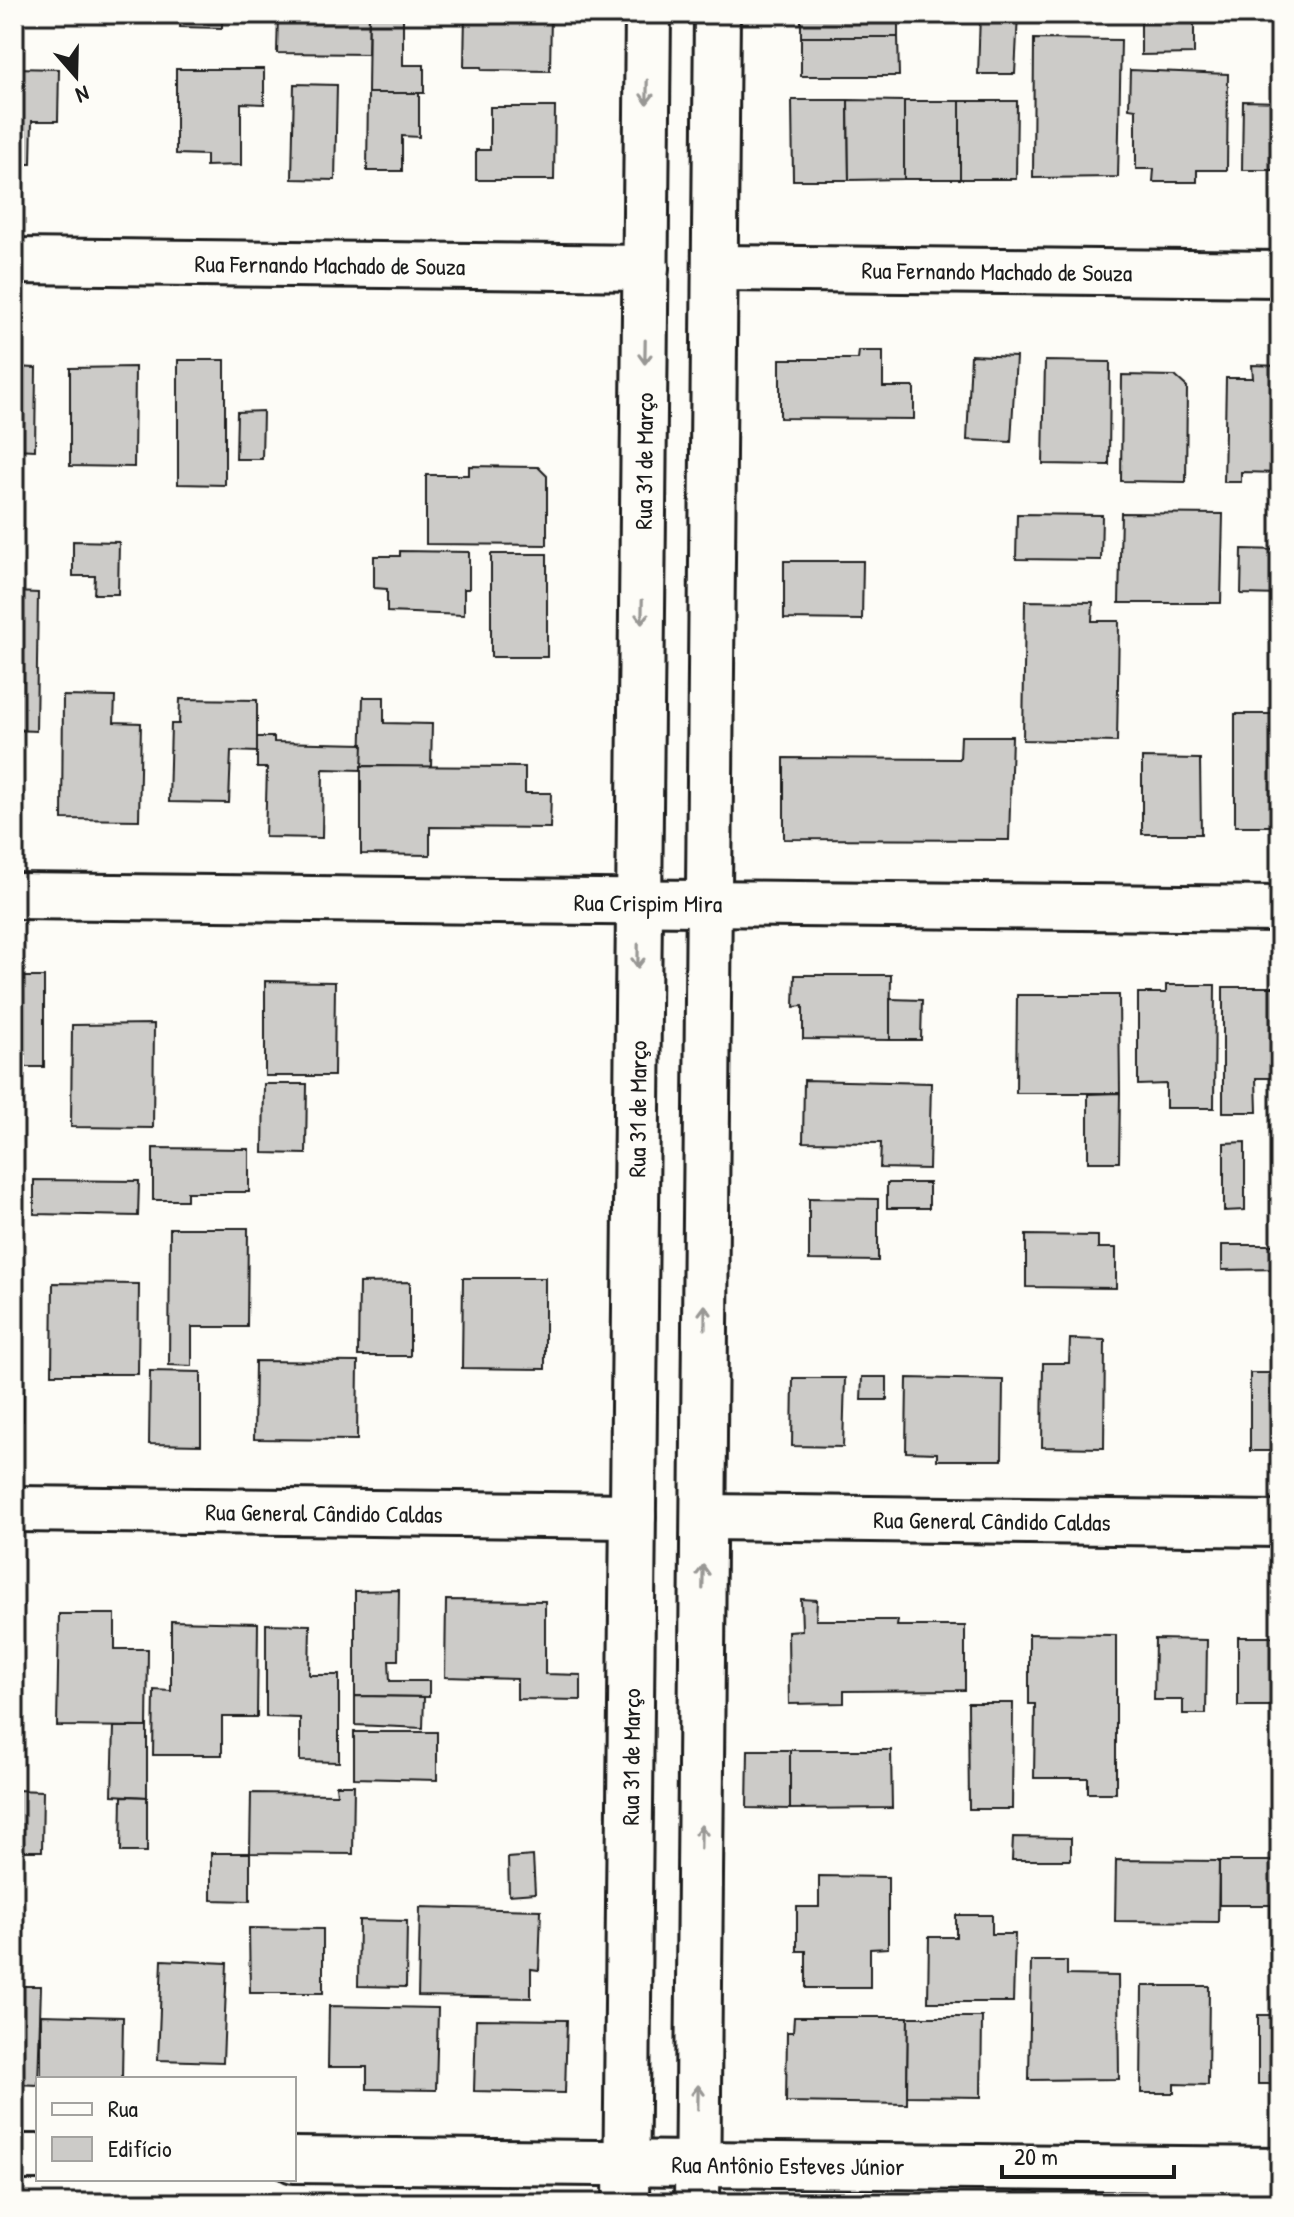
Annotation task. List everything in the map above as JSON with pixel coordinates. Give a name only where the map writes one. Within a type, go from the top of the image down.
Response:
[{"type":"street","name":"Rua 31 de Março","points":[[626,2183],[648,14]]},
{"type":"street","points":[[697,2183],[717,14]]},
{"type":"street","name":"Rua Fernando Machado de Souza","points":[[14,261],[646,268]]},
{"type":"street","name":"Rua Fernando Machado de Souza","points":[[715,268],[1280,274]]},
{"type":"street","name":"Rua Crispim Mira","points":[[14,896],[1280,909]]},
{"type":"street","name":"Rua General Cândido Caldas","points":[[14,1509],[633,1516]]},
{"type":"street","name":"Rua General Cândido Caldas","points":[[704,1517],[1280,1524]]},
{"type":"street","points":[[14,2157],[36,2157]]},
{"type":"street","name":"Rua Antônio Esteves Júnior","points":[[296,2160],[626,2183],[1280,2170]]},
{"type":"building","points":[[66,14],[144,14],[143,18]]},
{"type":"building","points":[[181,14],[222,14],[222,28],[180,27]]},
{"type":"building","points":[[278,14],[369,14],[368,54],[277,53]]},
{"type":"building","points":[[369,14],[403,14],[403,65],[424,65],[424,93],[368,93]]},
{"type":"building","points":[[465,14],[551,15],[550,71],[464,67]]},
{"type":"building","points":[[801,14],[898,14],[898,37],[801,37]]},
{"type":"building","points":[[980,14],[1018,14],[1015,74],[978,74]]},
{"type":"building","points":[[1141,14],[1194,14],[1194,54],[1141,55]]},
{"type":"building","points":[[801,37],[898,37],[899,76],[801,76]]},
{"type":"building","points":[[1034,39],[1121,40],[1118,177],[1033,178]]},
{"type":"building","points":[[14,68],[59,69],[58,121],[32,121],[31,164],[14,164]]},
{"type":"building","points":[[176,69],[264,69],[264,104],[241,103],[241,165],[206,166],[206,155],[176,154]]},
{"type":"building","points":[[1130,70],[1228,74],[1227,170],[1197,170],[1197,182],[1153,182],[1154,169],[1136,169],[1136,109],[1129,108]]},
{"type":"building","points":[[294,84],[337,85],[335,180],[292,179]]},
{"type":"building","points":[[368,93],[419,93],[419,137],[402,136],[402,171],[367,171]]},
{"type":"building","points":[[792,100],[848,100],[849,180],[793,180]]},
{"type":"building","points":[[848,100],[904,101],[904,179],[849,180]]},
{"type":"building","points":[[904,101],[960,101],[960,179],[904,179]]},
{"type":"building","points":[[960,101],[1017,101],[1016,179],[960,179]]},
{"type":"building","points":[[1243,101],[1280,102],[1280,170],[1242,170]]},
{"type":"building","points":[[490,107],[555,107],[554,180],[476,180],[476,150],[490,150]]},
{"type":"building","points":[[859,351],[883,351],[883,387],[914,387],[914,419],[780,418],[780,359],[858,359]]},
{"type":"building","points":[[971,355],[1016,357],[1011,442],[967,440]]},
{"type":"building","points":[[178,360],[225,360],[225,485],[178,484]]},
{"type":"building","points":[[1045,361],[1110,362],[1109,465],[1043,464]]},
{"type":"building","points":[[1252,365],[1280,366],[1280,473],[1241,472],[1241,482],[1224,482],[1226,378],[1253,378]]},
{"type":"building","points":[[14,367],[36,368],[35,450],[14,449]]},
{"type":"building","points":[[135,367],[134,467],[70,466],[70,368]]},
{"type":"building","points":[[1122,375],[1175,376],[1187,387],[1186,482],[1121,481]]},
{"type":"building","points":[[263,411],[262,459],[236,459],[237,412]]},
{"type":"building","points":[[469,466],[538,467],[547,476],[547,545],[426,544],[426,475],[469,475]]},
{"type":"building","points":[[1121,513],[1223,514],[1221,603],[1119,603]]},
{"type":"building","points":[[1017,514],[1102,515],[1101,560],[1016,559]]},
{"type":"building","points":[[73,541],[119,542],[118,594],[94,594],[95,576],[73,576]]},
{"type":"building","points":[[1242,549],[1280,550],[1280,595],[1241,594]]},
{"type":"building","points":[[400,551],[469,552],[469,589],[464,589],[464,615],[387,612],[387,589],[374,588],[374,556],[400,556]]},
{"type":"building","points":[[491,554],[547,554],[547,657],[491,657]]},
{"type":"building","points":[[784,561],[863,561],[862,620],[784,619]]},
{"type":"building","points":[[14,592],[38,593],[36,731],[14,730]]},
{"type":"building","points":[[1025,601],[1093,602],[1092,621],[1119,621],[1117,742],[1023,740]]},
{"type":"building","points":[[63,696],[115,697],[114,722],[141,723],[139,820],[62,819]]},
{"type":"building","points":[[363,697],[384,697],[384,723],[432,724],[431,767],[361,766]]},
{"type":"building","points":[[180,699],[257,700],[257,752],[231,751],[229,803],[169,802],[171,724],[179,724]]},
{"type":"building","points":[[1235,714],[1280,714],[1280,826],[1235,826]]},
{"type":"building","points":[[961,736],[1012,736],[1009,840],[784,839],[784,758],[960,759]]},
{"type":"building","points":[[257,737],[274,737],[274,742],[363,744],[362,770],[323,769],[322,838],[265,837],[267,768],[257,768]]},
{"type":"building","points":[[1142,758],[1200,759],[1201,834],[1142,834]]},
{"type":"building","points":[[361,766],[525,767],[525,793],[551,793],[550,828],[430,827],[430,855],[361,854]]},
{"type":"building","points":[[795,975],[891,975],[890,1040],[803,1039],[803,1006],[794,1007]]},
{"type":"building","points":[[14,977],[44,977],[44,1067],[14,1067]]},
{"type":"building","points":[[265,981],[335,982],[334,1076],[265,1076]]},
{"type":"building","points":[[1166,985],[1215,985],[1214,1108],[1166,1108],[1166,1084],[1138,1085],[1138,993],[1166,993]]},
{"type":"building","points":[[1223,987],[1280,987],[1278,1078],[1256,1078],[1257,1112],[1223,1112]]},
{"type":"building","points":[[1017,995],[1119,995],[1120,1093],[1016,1093]]},
{"type":"building","points":[[890,999],[922,1000],[921,1040],[890,1040]]},
{"type":"building","points":[[154,1024],[153,1128],[71,1127],[72,1025]]},
{"type":"building","points":[[804,1080],[931,1083],[929,1169],[880,1168],[881,1143],[803,1142]]},
{"type":"building","points":[[264,1084],[307,1084],[306,1154],[263,1153]]},
{"type":"building","points":[[1120,1093],[1119,1162],[1088,1162],[1088,1094]]},
{"type":"building","points":[[1245,1142],[1245,1210],[1224,1211],[1224,1143]]},
{"type":"building","points":[[153,1148],[249,1149],[249,1192],[187,1192],[187,1200],[153,1200]]},
{"type":"building","points":[[34,1180],[139,1181],[138,1216],[34,1214]]},
{"type":"building","points":[[887,1183],[929,1183],[929,1208],[887,1208]]},
{"type":"building","points":[[809,1198],[878,1199],[878,1261],[809,1260]]},
{"type":"building","points":[[170,1228],[248,1228],[247,1327],[192,1327],[192,1366],[169,1365]]},
{"type":"building","points":[[1026,1235],[1098,1236],[1098,1248],[1116,1248],[1116,1288],[1026,1287]]},
{"type":"building","points":[[1222,1245],[1280,1245],[1280,1269],[1222,1270]]},
{"type":"building","points":[[463,1278],[545,1278],[545,1369],[462,1368]]},
{"type":"building","points":[[410,1282],[410,1356],[358,1356],[359,1283]]},
{"type":"building","points":[[53,1283],[139,1284],[138,1374],[52,1374]]},
{"type":"building","points":[[14,1330],[24,1331],[23,1421],[14,1421]]},
{"type":"building","points":[[1070,1339],[1105,1340],[1104,1448],[1042,1447],[1043,1363],[1069,1363]]},
{"type":"building","points":[[255,1361],[358,1362],[357,1440],[254,1439]]},
{"type":"building","points":[[150,1371],[201,1372],[201,1445],[149,1444]]},
{"type":"building","points":[[1250,1373],[1280,1373],[1280,1451],[1250,1451]]},
{"type":"building","points":[[862,1377],[887,1377],[887,1400],[861,1400]]},
{"type":"building","points":[[793,1378],[845,1378],[843,1447],[792,1446]]},
{"type":"building","points":[[907,1378],[1003,1380],[1002,1460],[937,1460],[937,1453],[906,1452]]},
{"type":"building","points":[[399,1590],[398,1660],[389,1660],[390,1681],[429,1681],[429,1697],[355,1696],[355,1591]]},
{"type":"building","points":[[801,1599],[817,1600],[816,1620],[898,1620],[897,1626],[965,1626],[965,1690],[844,1691],[844,1703],[789,1704],[788,1631],[802,1630]]},
{"type":"building","points":[[446,1600],[545,1601],[545,1674],[581,1675],[581,1700],[517,1699],[517,1679],[445,1677]]},
{"type":"building","points":[[59,1614],[115,1614],[115,1649],[148,1649],[147,1727],[57,1726]]},
{"type":"building","points":[[171,1621],[258,1623],[257,1717],[222,1717],[222,1755],[153,1755],[154,1690],[171,1691]]},
{"type":"building","points":[[266,1624],[310,1625],[309,1675],[339,1675],[339,1762],[300,1761],[300,1718],[266,1717]]},
{"type":"building","points":[[1029,1634],[1116,1635],[1116,1793],[1088,1793],[1088,1778],[1034,1778],[1035,1704],[1029,1704]]},
{"type":"building","points":[[1238,1637],[1280,1637],[1280,1706],[1238,1706]]},
{"type":"building","points":[[1155,1639],[1207,1640],[1206,1714],[1183,1714],[1183,1700],[1154,1700]]},
{"type":"building","points":[[14,1657],[18,1657],[17,1748],[14,1748]]},
{"type":"building","points":[[355,1696],[424,1697],[423,1728],[355,1725]]},
{"type":"building","points":[[968,1703],[1013,1703],[1012,1809],[969,1809]]},
{"type":"building","points":[[114,1727],[147,1727],[147,1797],[112,1795]]},
{"type":"building","points":[[354,1732],[437,1732],[437,1780],[354,1778]]},
{"type":"building","points":[[748,1750],[790,1750],[790,1809],[747,1808]]},
{"type":"building","points":[[790,1750],[891,1750],[892,1808],[790,1809]]},
{"type":"building","points":[[336,1785],[354,1785],[353,1854],[250,1853],[251,1793],[337,1794]]},
{"type":"building","points":[[14,1790],[43,1791],[42,1851],[14,1851]]},
{"type":"building","points":[[122,1796],[147,1797],[147,1852],[121,1852]]},
{"type":"building","points":[[1013,1837],[1071,1838],[1071,1860],[1012,1860]]},
{"type":"building","points":[[211,1853],[250,1853],[250,1901],[211,1900]]},
{"type":"building","points":[[533,1856],[535,1893],[509,1895],[508,1858]]},
{"type":"building","points":[[1116,1860],[1219,1861],[1218,1922],[1115,1921]]},
{"type":"building","points":[[1219,1861],[1280,1861],[1280,1905],[1219,1905]]},
{"type":"building","points":[[819,1876],[888,1877],[888,1948],[870,1949],[870,1988],[806,1988],[806,1951],[797,1951],[797,1907],[819,1907]]},
{"type":"building","points":[[1271,1905],[1280,1905],[1280,1940],[1271,1940]]},
{"type":"building","points":[[420,1907],[541,1910],[539,1970],[531,1969],[531,1998],[418,1996]]},
{"type":"building","points":[[956,1915],[992,1915],[992,1934],[1015,1934],[1013,2002],[928,2002],[929,1937],[956,1937]]},
{"type":"building","points":[[359,1920],[407,1921],[406,1987],[358,1986]]},
{"type":"building","points":[[249,1928],[323,1929],[323,1993],[250,1993]]},
{"type":"building","points":[[162,1960],[227,1963],[223,2062],[158,2060]]},
{"type":"building","points":[[1031,1961],[1067,1961],[1067,1975],[1118,1976],[1119,2079],[1029,2080]]},
{"type":"building","points":[[14,1986],[41,1986],[38,2077],[36,2085],[14,2084]]},
{"type":"building","points":[[1142,1986],[1209,1986],[1208,2085],[1174,2084],[1174,2093],[1141,2093]]},
{"type":"building","points":[[329,2006],[438,2008],[436,2090],[367,2089],[367,2067],[328,2067]]},
{"type":"building","points":[[41,2015],[123,2017],[122,2077],[41,2077]]},
{"type":"building","points":[[1258,2015],[1280,2015],[1280,2084],[1258,2084]]},
{"type":"building","points":[[794,2017],[908,2017],[907,2104],[786,2102],[787,2032],[793,2032]]},
{"type":"building","points":[[908,2017],[982,2017],[981,2097],[907,2096]]},
{"type":"building","points":[[476,2019],[567,2020],[565,2093],[474,2091]]}]
